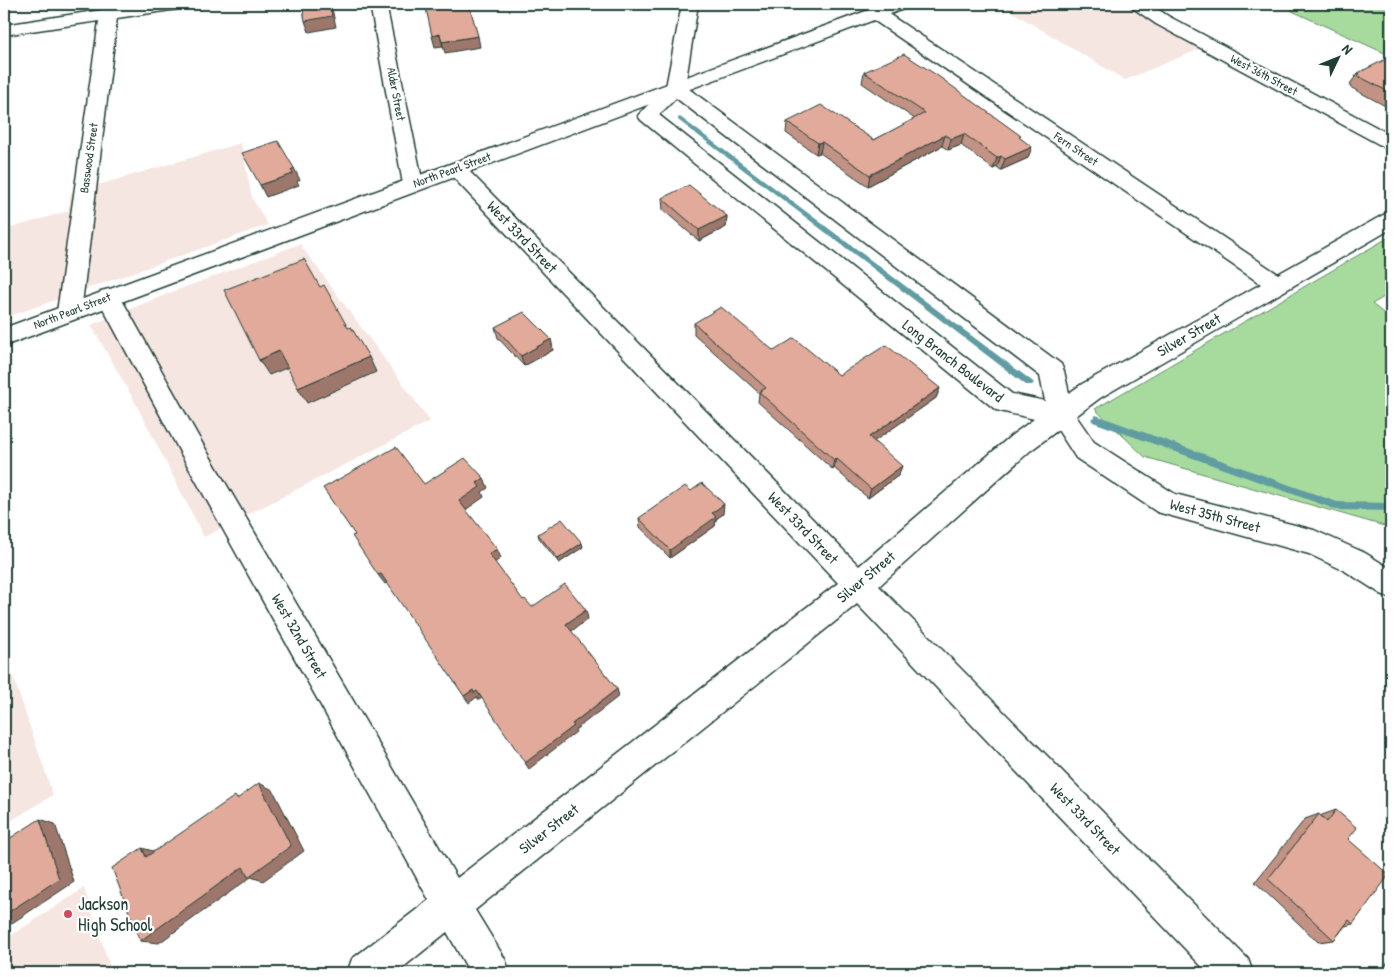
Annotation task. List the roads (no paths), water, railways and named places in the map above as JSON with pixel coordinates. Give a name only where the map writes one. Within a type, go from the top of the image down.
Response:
[{"type":"street","points":[[4,30],[109,9],[178,4]]},
{"type":"street","points":[[690,4],[675,88],[1052,371],[1061,414]]},
{"type":"street","name":"North Pearl Street","points":[[4,337],[900,4]]},
{"type":"street","name":"West 36th Street","points":[[1139,4],[1162,20],[1391,143]]},
{"type":"street","name":"Alder Street","points":[[383,5],[413,184]]},
{"type":"street","name":"Basswood Street","points":[[69,312],[109,9]]},
{"type":"street","name":"Fern Street","points":[[875,13],[1277,284]]},
{"type":"street","name":"Long Branch Boulevard","points":[[675,88],[648,116],[1005,403],[1061,414]]},
{"type":"street","name":"West 33rd Street","points":[[456,169],[1234,973]]},
{"type":"street","name":"Silver Street","points":[[366,973],[858,585],[1020,443],[1090,391],[1391,220]]},
{"type":"street","name":"West 32nd Street","points":[[109,297],[189,444],[491,973]]},
{"type":"street","name":"West 35th Street","points":[[1061,414],[1085,450],[1167,504],[1314,543],[1355,562],[1391,585]]},
{"type":"waterway","points":[[680,119],[1029,383]]},
{"type":"waterway","points":[[1096,419],[1337,506],[1391,507]]},
{"type":"place","name":"Jackson High School","points":[[68,914]]}]
